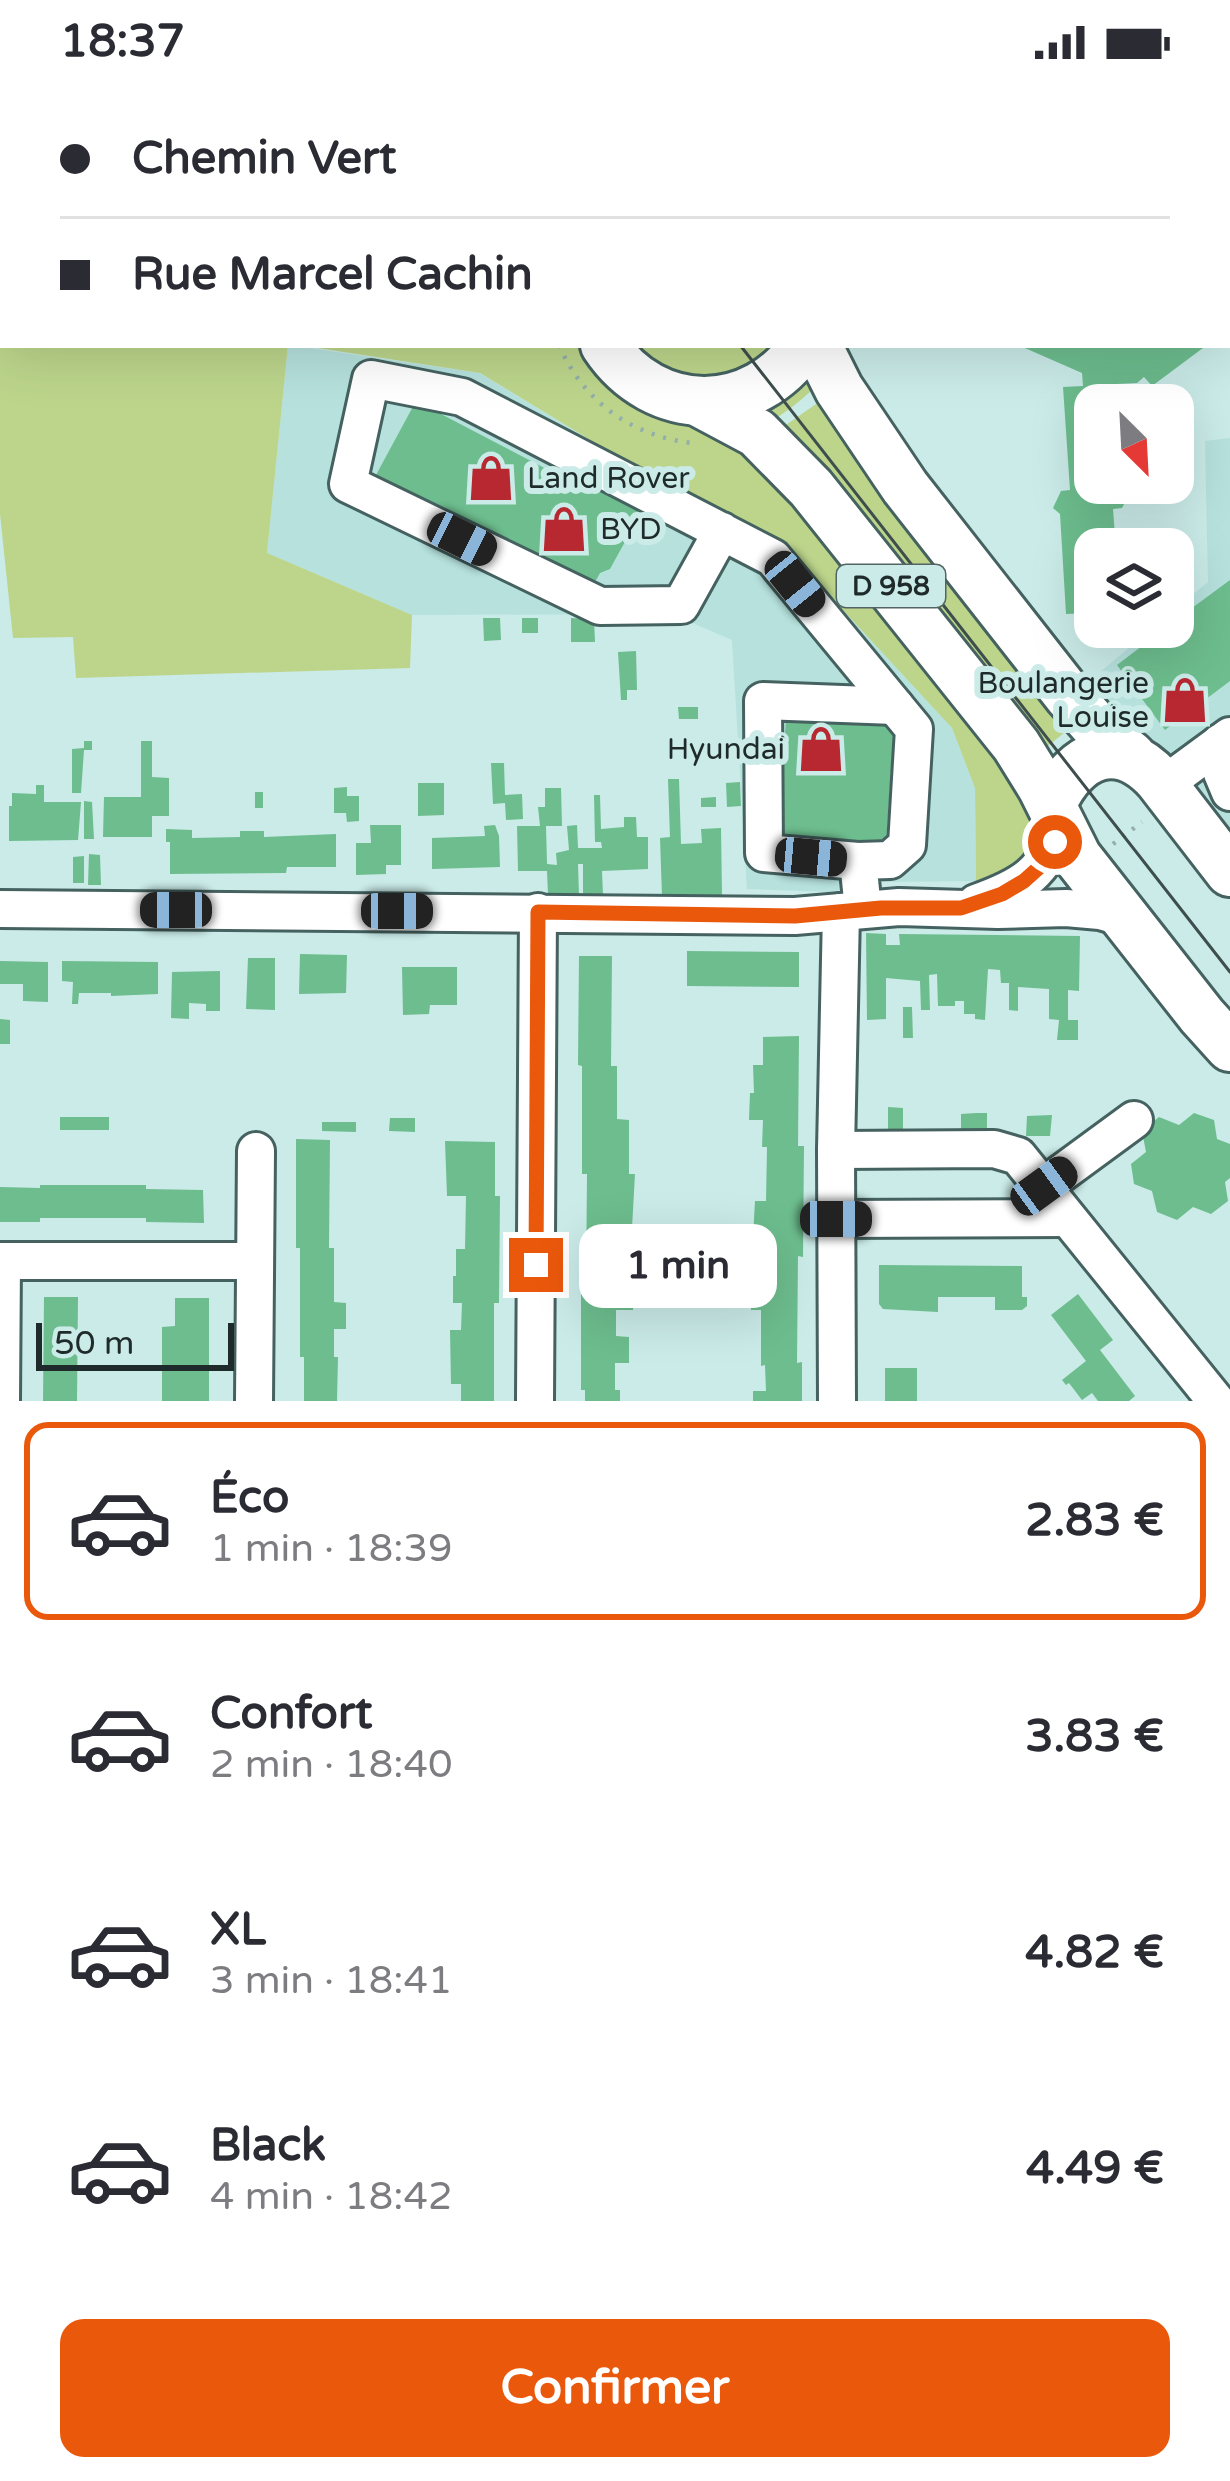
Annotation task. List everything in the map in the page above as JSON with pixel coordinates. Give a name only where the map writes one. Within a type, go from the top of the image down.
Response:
[{"type":"main road","points":[[607,348],[641,383],[663,394],[697,401],[722,400],[758,388],[779,374],[801,348]]},
{"type":"main road","name":"D 958","points":[[818,348],[839,389],[898,477],[1068,695],[1145,785]]},
{"type":"main road","name":"D 958","points":[[697,401],[763,438],[812,488],[1016,745],[1055,814]]},
{"type":"main road","points":[[1230,872],[1145,785],[1104,754],[1066,778],[1055,814],[1077,857],[1230,1047]]},
{"type":"street","points":[[722,531],[681,605],[600,605],[349,484],[371,380],[462,397],[722,531],[773,558],[896,706],[914,729],[907,844],[890,860],[764,853],[763,701],[896,706]]},
{"type":"street","points":[[1145,785],[1177,775],[1225,740]]},
{"type":"street","points":[[1225,740],[1222,773],[1230,792]]},
{"type":"street","points":[[961,908],[1009,890],[1032,875],[1053,849],[1055,814]]},
{"type":"street","points":[[837,1401],[836,1150],[857,861]]},
{"type":"street","points":[[0,909],[795,916],[961,908],[1075,909],[1125,918]]},
{"type":"street","points":[[536,1401],[538,912]]},
{"type":"street","points":[[1044,1186],[1134,1120]]},
{"type":"street","points":[[836,1150],[1009,1151],[1018,1156],[1216,1401]]},
{"type":"street","points":[[254,1401],[256,1151]]},
{"type":"street","points":[[836,1219],[1067,1218]]},
{"type":"street","points":[[1,1401],[1,1261],[255,1261]]},
{"type":"path","points":[[1104,852],[1145,785]]},
{"type":"shaded area","points":[[288,348],[479,373],[794,557],[952,728],[975,788],[976,881],[882,882],[830,892],[747,889],[732,640],[672,614],[412,615],[267,553]]},
{"type":"shaded area","points":[[1230,438],[1230,854],[1076,692],[1129,648],[1194,648],[1194,594],[1208,582],[1205,441]]},
{"type":"green space","points":[[0,348],[288,348],[267,553],[412,615],[410,668],[76,678],[73,637],[13,638],[0,514]]},
{"type":"green space","points":[[318,348],[585,348],[622,392],[645,411],[677,422],[722,425],[849,548],[1044,826],[1031,867],[976,881],[975,788],[952,728],[794,557],[480,373]]},
{"type":"green space","points":[[632,348],[779,348],[752,371],[680,380]]},
{"type":"green space","points":[[807,368],[822,379],[764,425],[758,407]]},
{"type":"green space","points":[[828,389],[1080,720],[1033,758],[773,434],[816,404]]},
{"type":"building","points":[[1025,348],[1203,348],[1155,384],[1144,377],[1137,383],[1083,384],[1082,373]]},
{"type":"building","points":[[1074,386],[1074,504],[1124,504],[1113,509],[1114,528],[1074,528],[1074,614],[1066,614],[1060,514],[1053,508],[1061,491],[1070,490],[1063,387]]},
{"type":"building","points":[[416,401],[582,490],[586,481],[637,510],[638,518],[610,569],[600,573],[590,591],[376,475]]},
{"type":"building","points":[[1230,580],[1230,681],[1165,730],[1117,665],[1139,648],[1194,648],[1194,607]]},
{"type":"building","points":[[483,618],[500,618],[501,640],[484,641]]},
{"type":"building","points":[[522,618],[538,618],[538,633],[522,633]]},
{"type":"building","points":[[571,618],[594,619],[595,642],[571,642]]},
{"type":"building","points":[[636,651],[637,690],[627,690],[627,700],[621,700],[618,652]]},
{"type":"building","points":[[678,707],[698,707],[698,719],[679,719]]},
{"type":"building","points":[[786,719],[894,725],[886,845],[778,838]]},
{"type":"building","points":[[84,741],[92,741],[92,750],[84,750],[81,793],[72,793],[72,749],[84,748]]},
{"type":"building","points":[[141,741],[152,741],[152,777],[169,778],[169,816],[152,816],[152,837],[103,837],[104,797],[141,797]]},
{"type":"building","points":[[491,763],[504,763],[505,795],[522,794],[523,819],[506,820],[505,803],[493,804]]},
{"type":"building","points":[[668,779],[679,779],[681,844],[702,843],[701,829],[721,828],[722,896],[662,896],[660,838],[670,837]]},
{"type":"building","points":[[740,782],[741,806],[727,807],[726,783]]},
{"type":"building","points":[[418,783],[444,783],[444,815],[418,816]]},
{"type":"building","points":[[36,785],[44,785],[44,802],[81,802],[78,840],[9,841],[12,793],[36,794]]},
{"type":"building","points":[[347,787],[347,796],[359,796],[359,821],[347,822],[346,813],[334,813],[334,788]]},
{"type":"building","points":[[545,788],[561,788],[562,826],[546,826],[547,864],[557,865],[556,853],[569,850],[567,826],[577,825],[578,848],[602,848],[601,842],[595,842],[594,795],[600,795],[601,829],[624,827],[624,817],[636,817],[637,837],[648,837],[648,869],[602,871],[603,895],[583,895],[583,864],[578,864],[579,895],[548,895],[547,871],[518,871],[517,826],[540,826],[538,807],[545,807]]},
{"type":"building","points":[[255,792],[263,792],[263,808],[255,808]]},
{"type":"building","points":[[716,797],[716,807],[701,807],[701,798]]},
{"type":"building","points":[[84,801],[92,802],[94,839],[84,839]]},
{"type":"building","points":[[370,825],[401,825],[401,865],[386,865],[386,874],[356,875],[356,843],[371,843]]},
{"type":"building","points":[[495,825],[500,867],[432,869],[432,838],[485,836],[484,826]]},
{"type":"building","points":[[166,829],[192,830],[192,838],[240,837],[240,831],[264,831],[264,837],[336,834],[336,867],[287,867],[286,873],[170,874]]},
{"type":"building","points":[[89,854],[100,855],[101,885],[88,885]]},
{"type":"building","points":[[84,856],[84,883],[73,883],[73,857]]},
{"type":"building","points":[[866,933],[886,934],[886,945],[900,945],[899,934],[1080,936],[1079,991],[1068,990],[1068,1020],[1078,1020],[1078,1040],[1057,1040],[1059,1020],[1049,1019],[1049,989],[1018,987],[1018,1011],[1009,1010],[1009,983],[1001,983],[1000,970],[988,969],[985,1020],[964,1014],[964,1001],[938,1006],[937,974],[929,975],[930,1010],[921,1010],[920,981],[886,978],[886,1019],[867,1020]]},
{"type":"building","points":[[687,951],[799,952],[799,987],[687,986]]},
{"type":"building","points":[[300,954],[347,955],[346,993],[299,994]]},
{"type":"building","points":[[579,956],[612,956],[611,1066],[617,1066],[617,1119],[629,1120],[629,1174],[635,1174],[632,1228],[621,1228],[621,1283],[633,1283],[633,1310],[616,1310],[616,1336],[629,1337],[629,1363],[615,1363],[620,1401],[585,1401],[585,1390],[581,1390],[587,1174],[582,1174],[582,1066],[578,1065]]},
{"type":"building","points":[[248,958],[275,958],[275,1010],[246,1009]]},
{"type":"building","points":[[0,961],[48,962],[48,1002],[23,1001],[23,984],[0,984]]},
{"type":"building","points":[[62,961],[158,962],[158,994],[79,993],[78,1004],[72,1004],[73,982],[62,981]]},
{"type":"building","points":[[402,967],[457,967],[457,1005],[430,1005],[429,1014],[403,1015]]},
{"type":"building","points":[[220,971],[220,1011],[189,1003],[189,1019],[171,1018],[172,972]]},
{"type":"building","points":[[903,1007],[912,1007],[913,1038],[903,1038]]},
{"type":"building","points":[[0,1019],[10,1020],[10,1044],[0,1044]]},
{"type":"building","points":[[799,1036],[798,1146],[804,1146],[797,1363],[802,1362],[802,1401],[753,1401],[753,1391],[766,1391],[761,1310],[751,1310],[751,1282],[739,1282],[739,1255],[752,1255],[755,1201],[766,1201],[767,1147],[762,1147],[763,1120],[749,1120],[753,1065],[763,1065],[763,1037]]},
{"type":"building","points":[[888,1107],[903,1108],[903,1134],[888,1134]]},
{"type":"building","points":[[987,1113],[987,1135],[961,1135],[961,1114]]},
{"type":"building","points":[[1194,1113],[1214,1120],[1217,1139],[1230,1144],[1230,1178],[1225,1182],[1228,1201],[1211,1214],[1193,1207],[1177,1220],[1157,1212],[1152,1191],[1134,1184],[1131,1164],[1146,1152],[1142,1131],[1159,1117],[1179,1125]]},
{"type":"building","points":[[1052,1115],[1050,1136],[1026,1136],[1027,1116]]},
{"type":"building","points":[[60,1117],[109,1117],[109,1130],[60,1130]]},
{"type":"building","points":[[390,1118],[415,1118],[415,1132],[389,1131]]},
{"type":"building","points":[[322,1122],[356,1122],[356,1132],[322,1131]]},
{"type":"building","points":[[296,1139],[330,1140],[329,1248],[334,1248],[334,1302],[346,1303],[346,1329],[334,1329],[337,1401],[304,1401]]},
{"type":"building","points":[[445,1141],[495,1142],[495,1196],[500,1196],[494,1401],[461,1401],[461,1384],[451,1384],[450,1330],[461,1330],[462,1303],[453,1303],[453,1276],[456,1249],[465,1249],[466,1196],[447,1196]]},
{"type":"building","points":[[0,1187],[203,1190],[204,1223],[146,1222],[146,1218],[0,1222]]},
{"type":"building","points":[[689,1234],[699,1234],[699,1260],[689,1260]]},
{"type":"building","points":[[879,1265],[1022,1266],[1022,1297],[1027,1297],[1027,1306],[995,1310],[995,1297],[938,1297],[938,1312],[883,1309]]},
{"type":"building","points":[[1078,1294],[1113,1340],[1100,1350],[1135,1396],[1129,1401],[1098,1401],[1092,1393],[1082,1400],[1062,1380],[1086,1361],[1051,1315]]},
{"type":"building","points":[[44,1297],[78,1297],[77,1401],[43,1401]]},
{"type":"building","points":[[175,1298],[209,1298],[209,1401],[162,1401],[162,1327],[175,1326]]},
{"type":"building","points":[[885,1368],[917,1368],[917,1401],[885,1401]]},
{"type":"tram line","points":[[742,348],[1230,972]]},
{"type":"place","name":"Land Rover","points":[[491,478]]},
{"type":"place","name":"BYD","points":[[564,529]]},
{"type":"place","name":"Boulangerie Louise","points":[[1185,700]]},
{"type":"place","name":"Hyundai","points":[[821,749]]},
{"type":"route","points":[[536,1265],[538,912],[795,916],[881,908],[961,908],[1024,881],[1044,863],[1055,842]]}]
